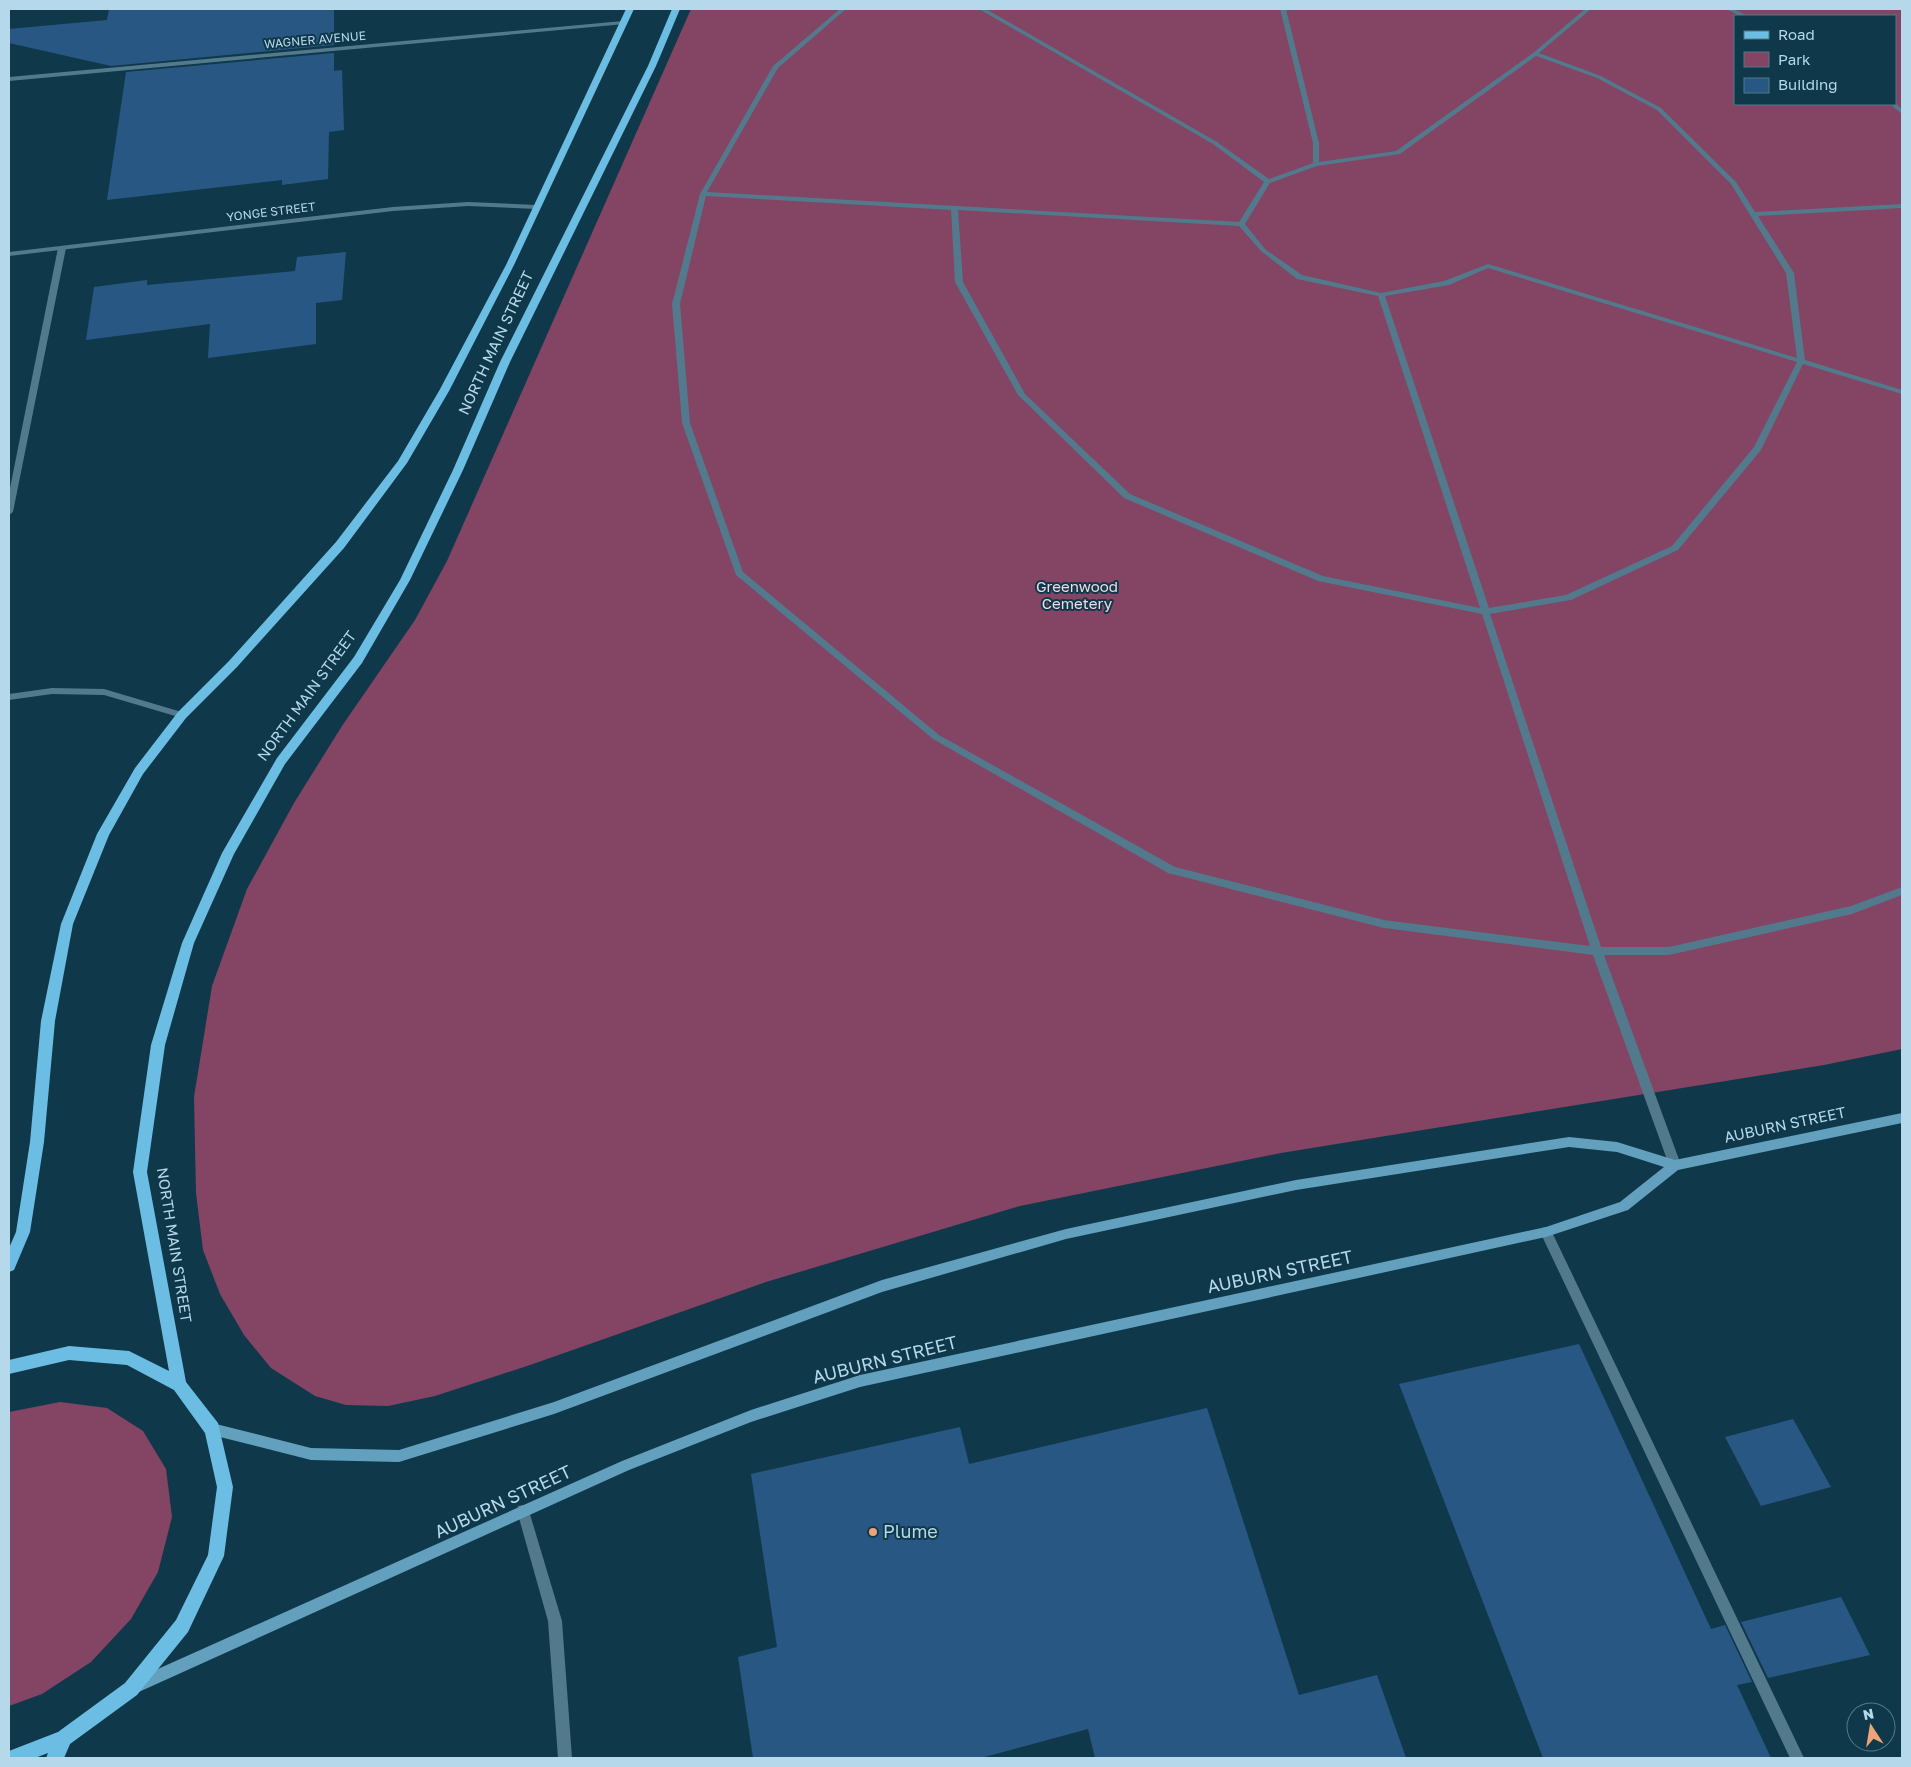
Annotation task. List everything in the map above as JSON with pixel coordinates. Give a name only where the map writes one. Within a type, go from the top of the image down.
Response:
[{"type":"main road","name":"NORTH MAIN STREET","points":[[9,1264],[23,1232],[37,1142],[48,1021],[67,924],[108,826],[138,771],[182,715],[233,664],[340,545],[402,463],[444,391],[510,265],[630,9]]},
{"type":"main road","name":"NORTH MAIN STREET","points":[[179,1385],[140,1172],[158,1045],[188,944],[228,853],[281,761],[358,660],[405,580],[458,470],[505,362],[652,66],[676,9]]},
{"type":"main road","name":"AUBURN STREET","points":[[131,1689],[626,1465],[751,1416],[860,1381],[1546,1232],[1624,1206],[1675,1165],[1902,1118]]},
{"type":"main road","name":"AUBURN STREET","points":[[212,1429],[311,1454],[399,1456],[554,1408],[882,1286],[1066,1234],[1296,1185],[1569,1142],[1617,1147],[1675,1165]]},
{"type":"main road","points":[[9,1366],[68,1353],[129,1358],[179,1385],[212,1429],[225,1488],[216,1556],[182,1626],[131,1689],[64,1738],[13,1758]]},
{"type":"main road","points":[[55,1758],[64,1738]]},
{"type":"street","points":[[843,9],[775,67],[703,194],[676,304],[686,423],[739,574],[936,737],[1172,870],[1384,924],[1597,951],[1669,951],[1852,910],[1902,891]]},
{"type":"street","points":[[982,9],[1216,143],[1268,182]]},
{"type":"street","points":[[1283,9],[1316,143],[1316,164]]},
{"type":"street","points":[[1241,224],[1268,182],[1316,164],[1398,153],[1535,54],[1588,9]]},
{"type":"street","points":[[1729,9],[1743,15]]},
{"type":"street","name":"WAGNER AVENUE","points":[[9,79],[623,23]]},
{"type":"street","points":[[954,209],[959,282],[1022,395],[1127,496],[1320,578],[1485,612],[1568,598],[1675,548],[1758,448],[1801,362],[1790,273],[1734,183],[1660,109],[1599,77],[1535,54]]},
{"type":"street","points":[[703,194],[1241,224],[1263,250],[1300,277],[1381,295],[1446,283],[1488,266],[1902,392]]},
{"type":"street","name":"YONGE STREET","points":[[9,254],[436,205],[537,207]]},
{"type":"street","points":[[1754,214],[1902,206]]},
{"type":"street","points":[[9,512],[62,248]]},
{"type":"street","points":[[1381,295],[1597,951],[1675,1165]]},
{"type":"street","points":[[9,697],[52,691],[104,692],[182,715]]},
{"type":"street","points":[[1546,1232],[1797,1758]]},
{"type":"street","points":[[523,1511],[555,1621],[565,1758]]},
{"type":"green space","name":"Greenwood Cemetery","points":[[691,9],[1902,9],[1902,1049],[1824,1065],[1281,1153],[1020,1206],[766,1282],[530,1365],[435,1396],[388,1406],[346,1405],[315,1396],[271,1368],[244,1335],[220,1294],[203,1250],[196,1193],[194,1097],[212,986],[247,889],[294,803],[342,726],[415,620],[447,561]]},
{"type":"green space","points":[[60,1402],[107,1408],[143,1431],[166,1469],[172,1517],[158,1572],[131,1619],[91,1662],[42,1694],[9,1706],[9,1412]]},
{"type":"building","points":[[109,9],[334,9],[334,45],[111,66],[9,43],[9,29],[107,20]]},
{"type":"building","points":[[334,53],[334,71],[342,70],[344,130],[329,132],[328,179],[282,185],[282,180],[107,200],[126,72]]},
{"type":"building","points":[[346,252],[342,300],[316,303],[316,344],[208,358],[210,324],[86,340],[94,287],[147,280],[147,285],[295,271],[297,257]]},
{"type":"building","points":[[1579,1344],[1711,1629],[1725,1625],[1752,1682],[1737,1685],[1771,1758],[1543,1758],[1399,1384]]},
{"type":"building","points":[[1207,1408],[1299,1695],[1377,1675],[1406,1758],[1095,1758],[1088,1729],[981,1758],[753,1758],[738,1657],[777,1647],[751,1474],[960,1427],[969,1464]]},
{"type":"building","points":[[1793,1419],[1831,1487],[1761,1506],[1725,1437]]},
{"type":"building","points":[[1841,1597],[1870,1655],[1768,1678],[1741,1622]]},
{"type":"place","name":"Plume","points":[[873,1532]]}]
